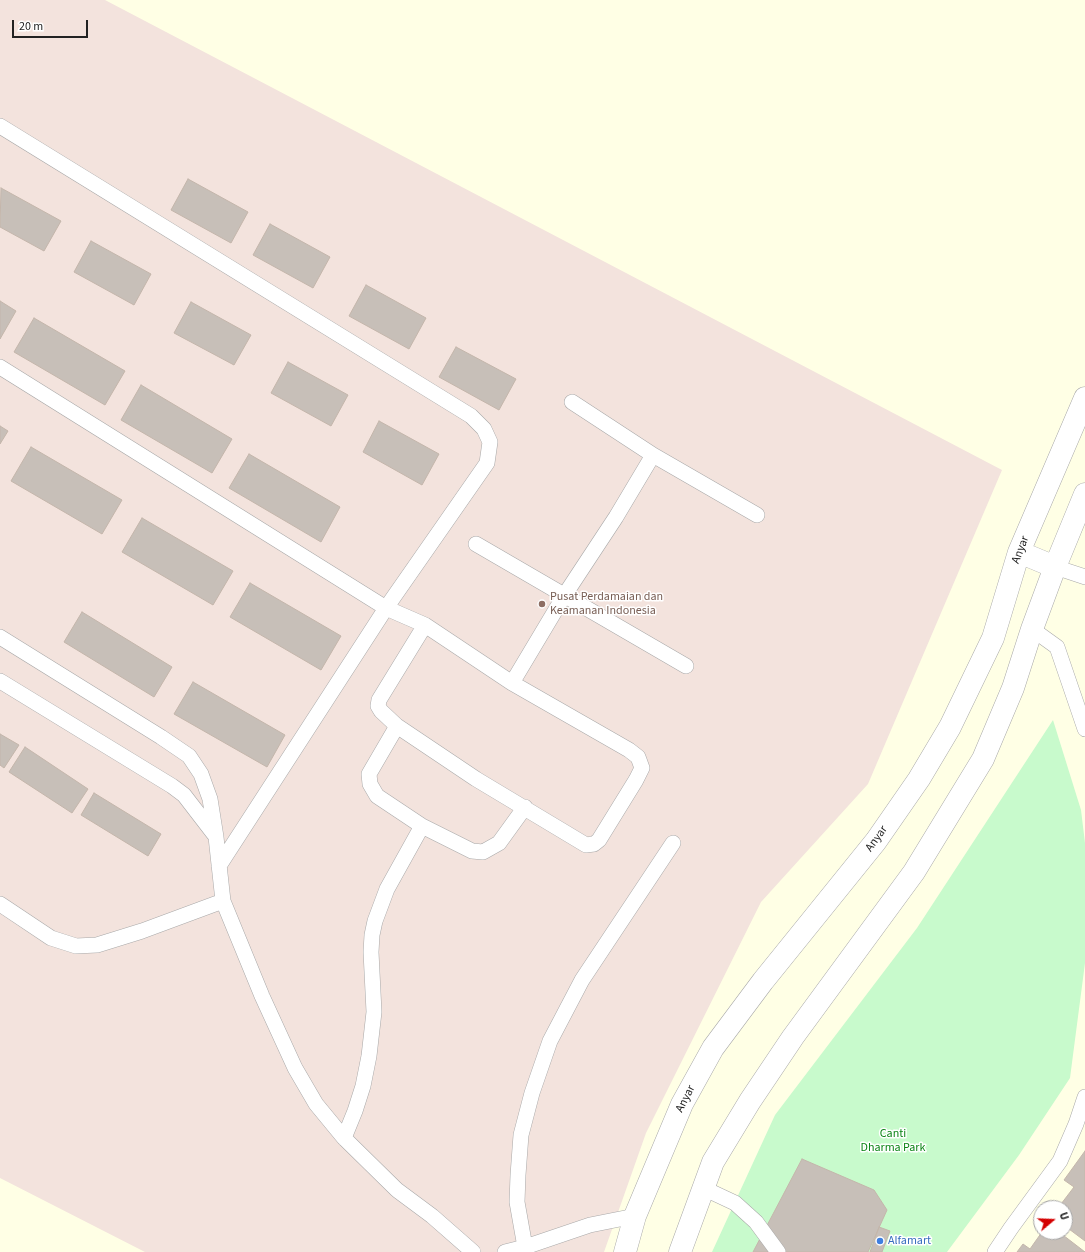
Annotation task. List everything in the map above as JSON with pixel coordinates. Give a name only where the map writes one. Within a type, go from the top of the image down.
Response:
[{"type":"street","name":"Anyar","points":[[625,1252],[635,1216],[682,1104],[713,1048],[763,981],[876,841],[919,779],[950,727],[993,638],[1019,552],[1085,398]]},
{"type":"street","points":[[680,1252],[714,1162],[750,1101],[793,1037],[914,872],[983,759],[1013,688],[1032,629],[1055,567],[1085,494]]},
{"type":"street","points":[[1019,552],[1055,567]]},
{"type":"lane","points":[[0,126],[471,416],[484,429],[490,442],[487,463],[386,608],[219,866]]},
{"type":"lane","points":[[0,367],[386,608],[425,625],[512,683],[629,750],[638,757],[642,768],[636,780],[599,840],[594,844],[586,845],[476,779],[397,726],[381,711],[378,706],[379,700],[425,625]]},
{"type":"lane","points":[[572,402],[653,455],[757,515]]},
{"type":"lane","points":[[512,683],[564,596],[616,517],[653,455]]},
{"type":"lane","points":[[476,544],[686,666]]},
{"type":"lane","points":[[1055,567],[1085,577]]},
{"type":"lane","points":[[1032,629],[1057,647],[1085,729]]},
{"type":"lane","points":[[0,637],[189,756],[201,774],[210,799],[223,901],[262,996],[295,1068],[316,1104],[344,1138],[397,1190],[432,1216],[472,1252]]},
{"type":"lane","points":[[0,681],[172,786],[184,795],[216,837]]},
{"type":"lane","points":[[397,726],[369,774],[370,784],[377,796],[422,826],[472,851],[483,852],[499,843],[524,808]]},
{"type":"lane","points":[[344,1138],[356,1111],[369,1056],[374,1012],[371,952],[374,921],[387,889],[422,826]]},
{"type":"lane","points":[[525,1247],[517,1202],[521,1135],[532,1093],[550,1041],[582,980],[673,843]]},
{"type":"lane","points":[[0,904],[52,938],[76,946],[97,945],[142,931],[223,901]]},
{"type":"lane","points":[[995,1252],[1060,1162],[1076,1124],[1085,1097]]},
{"type":"lane","points":[[703,1188],[735,1204],[756,1222],[778,1252]]},
{"type":"lane","points":[[505,1252],[525,1247],[590,1225],[635,1216]]},
{"type":"shaded area","name":"Pusat Perdamaian dan Keamanan Indonesia","points":[[0,0],[1085,0],[1085,1252],[0,1252]]},
{"type":"shaded area","name":"Pusat Perdamaian dan Keamanan Indonesia","points":[[0,0],[105,0],[1002,470],[868,784],[761,902],[646,1133],[604,1252],[145,1252],[0,1178]]},
{"type":"green space","name":"Canti Dharma Park","points":[[1053,720],[1081,810],[1085,843],[1085,963],[1070,1078],[1019,1155],[947,1252],[712,1252],[775,1115],[917,928]]},
{"type":"building","points":[[188,179],[248,212],[231,243],[171,210]]},
{"type":"building","points":[[1,188],[61,221],[44,251],[0,227]]},
{"type":"building","points":[[270,224],[330,257],[313,288],[253,255]]},
{"type":"building","points":[[91,241],[151,274],[134,305],[74,272]]},
{"type":"building","points":[[366,285],[426,318],[409,349],[349,316]]},
{"type":"building","points":[[0,301],[16,311],[0,339]]},
{"type":"building","points":[[191,302],[251,335],[234,365],[174,333]]},
{"type":"building","points":[[34,318],[125,371],[105,405],[14,352]]},
{"type":"building","points":[[456,347],[516,379],[499,410],[439,377]]},
{"type":"building","points":[[288,362],[348,395],[331,426],[271,393]]},
{"type":"building","points":[[141,385],[232,439],[212,473],[121,420]]},
{"type":"building","points":[[379,421],[439,454],[422,485],[363,452]]},
{"type":"building","points":[[0,426],[8,431],[0,444]]},
{"type":"building","points":[[31,447],[122,500],[102,534],[11,481]]},
{"type":"building","points":[[249,454],[340,507],[321,542],[229,488]]},
{"type":"building","points":[[142,518],[233,571],[213,605],[122,552]]},
{"type":"building","points":[[250,583],[341,636],[321,670],[230,617]]},
{"type":"building","points":[[82,612],[172,667],[154,697],[64,642]]},
{"type":"building","points":[[193,682],[285,735],[267,767],[174,714]]},
{"type":"building","points":[[0,734],[19,745],[4,768],[0,765]]},
{"type":"building","points":[[25,747],[88,789],[72,813],[9,772]]},
{"type":"building","points":[[94,793],[161,834],[148,856],[81,815]]},
{"type":"building","points":[[1085,1151],[1085,1241],[1073,1232],[1073,1200],[1064,1200],[1074,1187],[1064,1180]]},
{"type":"building","name":"Canti Dharma Park","points":[[802,1159],[874,1190],[887,1210],[868,1252],[753,1252]]},
{"type":"building","name":"Alfamart","points":[[879,1227],[890,1231],[882,1252],[870,1252]]},
{"type":"building","points":[[1036,1240],[1069,1240],[1085,1252],[1017,1252],[1023,1244],[1030,1249]]},
{"type":"place","name":"Pusat Perdamaian dan Keamanan Indonesia","points":[[542,604]]},
{"type":"place","name":"Alfamart","points":[[880,1241]]}]
